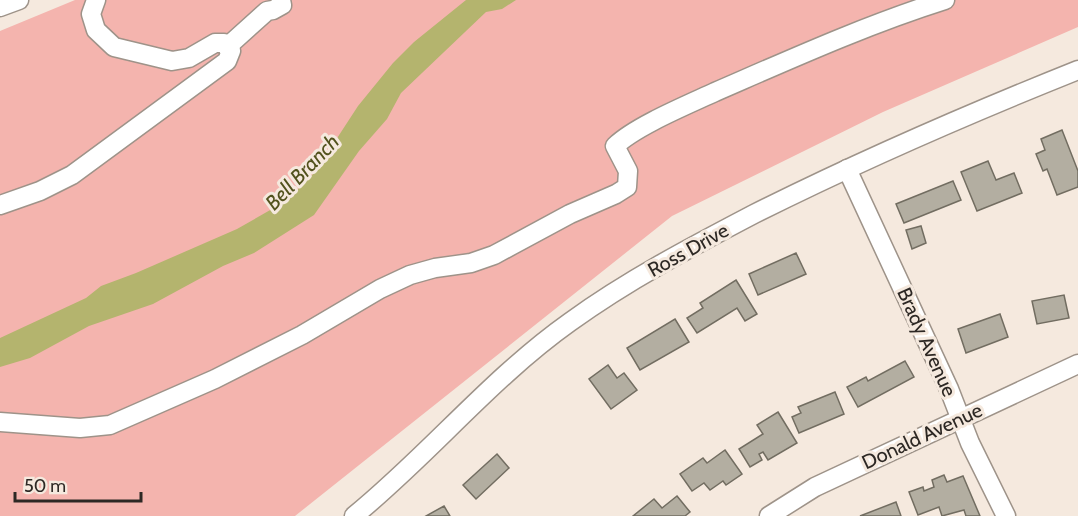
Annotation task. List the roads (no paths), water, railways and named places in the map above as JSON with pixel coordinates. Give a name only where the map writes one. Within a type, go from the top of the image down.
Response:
[{"type":"street","points":[[0,7],[19,0]]},
{"type":"street","points":[[0,205],[40,191],[72,175],[227,61],[231,51],[224,43],[215,43],[189,58],[172,61],[114,46],[96,30],[91,14],[96,0]]},
{"type":"street","points":[[0,422],[81,428],[110,425],[215,379],[302,335],[380,289],[410,275],[435,268],[471,263],[494,255],[570,214],[627,187],[628,171],[615,146],[625,137],[694,102],[837,38],[945,0]]},
{"type":"street","points":[[227,47],[272,4]]},
{"type":"street","name":"Ross Drive","points":[[354,516],[408,469],[494,385],[569,322],[621,288],[687,248],[847,169],[953,121],[1078,70]]},
{"type":"street","name":"Brady Avenue","points":[[847,169],[970,443],[1006,516]]},
{"type":"street","name":"Donald Avenue","points":[[769,516],[815,487],[1078,364]]},
{"type":"water label","name":"Bell Branch","points":[[302,172]]}]
